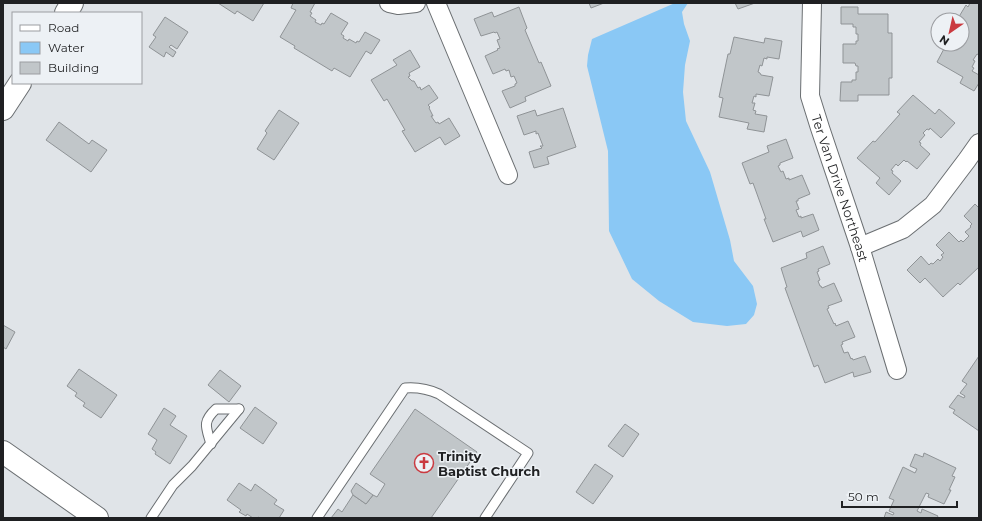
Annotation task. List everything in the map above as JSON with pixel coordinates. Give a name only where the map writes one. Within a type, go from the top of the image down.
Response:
[{"type":"street","points":[[67,12],[72,3]]},
{"type":"street","points":[[389,3],[398,5],[416,3]]},
{"type":"street","points":[[436,3],[508,175]]},
{"type":"street","name":"Ter Van Drive Northeast","points":[[812,3],[810,96],[860,247],[897,370]]},
{"type":"street","points":[[3,109],[19,84]]},
{"type":"street","points":[[860,247],[903,229],[933,205],[979,143]]},
{"type":"street","points":[[3,452],[97,518]]},
{"type":"lane","points":[[317,518],[405,388],[414,387],[430,390],[439,394],[528,453],[484,518]]},
{"type":"lane","points":[[151,518],[173,485],[211,444]]},
{"type":"water","points":[[675,3],[688,3],[682,12],[684,24],[690,41],[685,65],[683,92],[686,121],[710,172],[730,240],[734,261],[753,286],[757,304],[754,315],[746,324],[727,326],[693,322],[659,301],[632,279],[609,231],[608,151],[587,66],[592,39]]},
{"type":"building","points":[[218,3],[264,3],[253,21],[237,11],[235,14]]},
{"type":"building","points":[[293,3],[315,3],[310,12],[312,13],[310,16],[316,20],[315,22],[321,25],[322,23],[324,24],[331,13],[348,23],[341,34],[344,36],[343,38],[348,41],[349,39],[356,43],[357,41],[359,42],[365,32],[380,40],[371,54],[366,51],[350,77],[334,68],[332,71],[294,48],[295,46],[280,37],[296,10],[291,8]]},
{"type":"building","points":[[589,3],[604,3],[591,8]]},
{"type":"building","points":[[735,3],[755,3],[738,9]]},
{"type":"building","points":[[970,3],[979,3],[979,55],[977,54],[973,60],[975,61],[972,71],[979,75],[979,83],[974,91],[960,83],[963,77],[937,62],[942,52],[970,52],[970,12],[962,12],[966,5],[968,7]]},
{"type":"building","points":[[519,7],[527,28],[525,30],[551,86],[525,97],[526,101],[510,108],[502,91],[515,86],[517,83],[514,76],[511,77],[509,70],[506,71],[505,69],[493,74],[485,56],[500,48],[497,40],[500,39],[497,32],[481,36],[474,19],[492,12],[494,17]]},
{"type":"building","points":[[841,7],[858,7],[858,14],[888,14],[888,33],[892,33],[892,78],[889,78],[889,95],[858,95],[858,101],[840,101],[841,82],[852,82],[852,80],[856,80],[856,72],[858,72],[858,66],[856,66],[855,63],[843,63],[843,44],[856,44],[856,41],[858,41],[858,34],[856,34],[856,27],[853,27],[853,24],[841,24]]},
{"type":"building","points":[[165,17],[188,32],[177,49],[171,45],[169,47],[176,52],[173,57],[166,52],[164,57],[149,47],[156,37],[153,35]]},
{"type":"building","points":[[734,37],[764,43],[765,38],[782,41],[779,59],[764,58],[762,66],[760,65],[758,72],[761,75],[773,77],[769,96],[756,94],[756,97],[754,96],[752,103],[755,103],[753,110],[756,111],[755,114],[767,116],[764,132],[747,129],[749,123],[719,117],[723,98],[719,97],[728,54],[730,54]]},
{"type":"building","points":[[410,50],[420,67],[409,73],[410,76],[408,77],[414,81],[418,88],[420,87],[421,90],[429,85],[438,98],[428,105],[433,116],[431,116],[436,123],[438,122],[439,124],[449,118],[460,136],[445,145],[440,137],[415,152],[402,131],[405,130],[387,99],[384,101],[371,80],[397,65],[393,60]]},
{"type":"building","points":[[913,95],[935,114],[939,109],[955,123],[941,138],[930,128],[923,133],[925,135],[919,142],[921,143],[920,145],[930,154],[917,169],[904,160],[898,166],[896,164],[891,170],[893,171],[892,173],[901,181],[889,195],[876,183],[880,178],[857,158],[873,141],[875,142],[900,114],[897,112]]},
{"type":"building","points":[[563,108],[576,147],[547,157],[549,164],[534,168],[529,152],[542,148],[540,146],[543,146],[538,133],[536,134],[536,131],[524,135],[517,116],[535,110],[537,116]]},
{"type":"building","points":[[279,110],[299,123],[274,160],[257,149],[267,133],[265,131]]},
{"type":"building","points":[[59,122],[89,144],[92,140],[107,150],[91,172],[46,140]]},
{"type":"building","points":[[786,139],[793,158],[780,163],[778,166],[781,172],[783,171],[786,179],[789,178],[789,180],[802,175],[810,194],[796,201],[799,209],[796,210],[801,218],[813,214],[819,230],[803,237],[801,231],[773,242],[753,183],[750,184],[742,163],[769,152],[767,146]]},
{"type":"building","points":[[975,204],[979,208],[979,267],[960,285],[958,283],[943,297],[925,278],[920,283],[907,270],[921,256],[929,265],[931,263],[933,264],[938,259],[940,261],[943,257],[941,255],[944,253],[936,245],[949,232],[959,242],[961,240],[963,242],[969,236],[965,232],[971,227],[970,226],[972,224],[964,216]]},
{"type":"building","points":[[823,246],[830,264],[818,269],[819,271],[817,272],[820,280],[818,281],[822,288],[834,283],[842,301],[828,306],[829,308],[827,309],[836,326],[848,321],[855,337],[842,342],[843,344],[841,345],[844,353],[848,352],[853,360],[865,356],[871,372],[854,377],[853,372],[825,383],[818,365],[814,367],[785,288],[787,287],[781,268],[807,258],[806,253]]},
{"type":"building","points":[[3,325],[15,332],[6,349],[3,347]]},
{"type":"building","points":[[979,356],[979,431],[953,413],[955,410],[949,407],[958,395],[964,398],[965,396],[960,393],[967,384],[962,381]]},
{"type":"building","points":[[79,369],[117,395],[101,418],[83,406],[85,403],[75,396],[77,393],[67,386]]},
{"type":"building","points":[[220,370],[241,386],[229,402],[208,385]]},
{"type":"building","points":[[255,407],[277,423],[263,444],[240,428]]},
{"type":"building","points":[[164,408],[176,416],[170,425],[187,436],[170,464],[155,454],[156,452],[152,449],[157,440],[148,434]]},
{"type":"building","name":"Trinity Baptist Church","points":[[415,409],[477,452],[431,518],[331,518],[338,509],[342,512],[353,495],[366,504],[373,495],[377,497],[385,484],[370,474]]},
{"type":"building","points":[[625,424],[639,434],[623,457],[608,446]]},
{"type":"building","points":[[924,453],[956,468],[952,476],[955,477],[949,490],[951,490],[944,504],[928,497],[929,494],[926,493],[917,511],[921,513],[922,509],[938,516],[937,518],[884,518],[886,512],[893,515],[894,513],[889,511],[894,500],[889,498],[903,467],[915,473],[917,469],[910,466],[915,454],[923,457]]},
{"type":"building","points":[[595,464],[613,476],[593,504],[576,492]]},
{"type":"building","points":[[239,483],[251,491],[255,484],[277,500],[274,504],[284,510],[279,518],[253,518],[247,514],[246,516],[239,512],[241,510],[227,500]]},
{"type":"building","points":[[356,483],[373,495],[366,504],[353,495],[351,491]]},
{"type":"place","name":"Trinity Baptist Church","points":[[424,463]]}]
